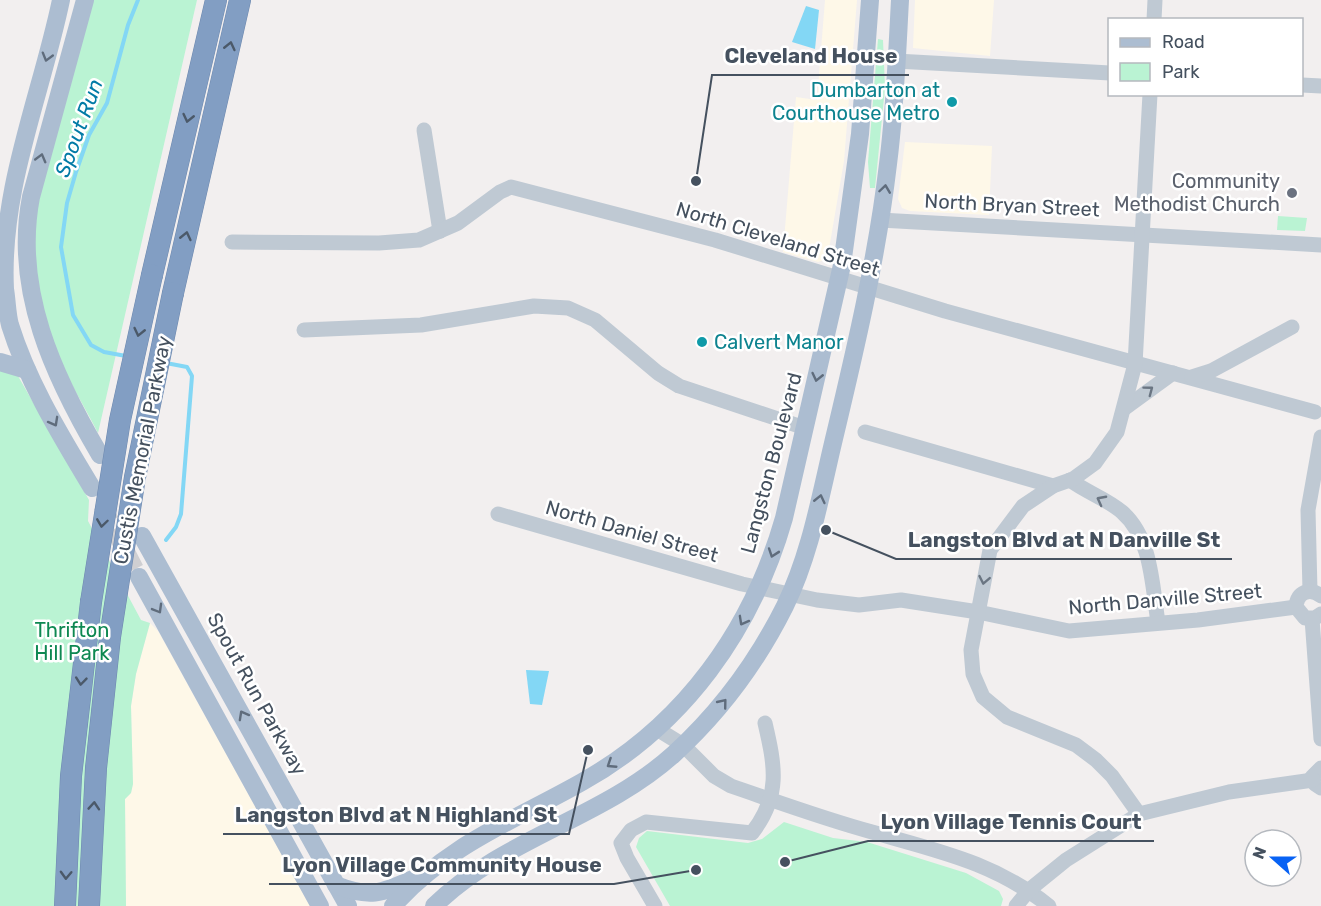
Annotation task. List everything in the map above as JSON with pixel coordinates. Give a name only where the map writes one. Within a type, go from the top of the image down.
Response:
[{"type":"highway","name":"Custis Memorial Parkway","points":[[65,906],[71,776],[91,602],[120,420],[216,0]]},
{"type":"highway","name":"Custis Memorial Parkway","points":[[89,906],[96,768],[110,638],[139,454],[240,0]]},
{"type":"main road","points":[[61,0],[9,194],[2,260],[5,327],[92,488]]},
{"type":"main road","points":[[5,327],[19,310],[22,297],[22,246],[28,215],[86,0]]},
{"type":"main road","name":"Langston Boulevard","points":[[393,906],[425,873],[482,833],[611,765],[657,729],[716,664],[734,637],[759,588],[779,534],[839,279],[860,134],[870,0]]},
{"type":"main road","points":[[434,906],[495,860],[576,819],[635,785],[683,745],[735,688],[767,638],[790,595],[812,530],[868,288],[891,141],[900,0]]},
{"type":"main road","points":[[28,215],[29,276],[33,305],[46,349],[66,397]]},
{"type":"main road","points":[[5,327],[19,325],[29,334],[100,455]]},
{"type":"main road","points":[[0,362],[27,370]]},
{"type":"main road","name":"Spout Run Parkway","points":[[142,536],[348,906]]},
{"type":"main road","points":[[139,577],[320,906]]},
{"type":"main road","points":[[336,885],[360,893],[377,894],[425,873]]},
{"type":"street","points":[[1154,18],[1155,0]]},
{"type":"street","points":[[896,61],[1108,73]]},
{"type":"street","points":[[1303,85],[1321,86]]},
{"type":"street","points":[[1139,814],[1112,776],[1076,745],[1007,717],[983,697],[973,674],[970,650],[990,550],[1023,506],[1095,463],[1117,432],[1125,408],[1135,364],[1150,96]]},
{"type":"street","points":[[424,130],[440,231]]},
{"type":"street","name":"North Cleveland Street","points":[[232,242],[379,243],[419,240],[458,223],[500,192],[512,187],[715,240],[868,288],[1319,414]]},
{"type":"street","name":"North Bryan Street","points":[[880,220],[1142,233],[1321,245]]},
{"type":"street","points":[[304,330],[422,325],[534,306],[568,308],[595,320],[658,373],[679,386],[805,428]]},
{"type":"street","points":[[1192,377],[1211,371],[1292,327]]},
{"type":"street","points":[[1125,408],[1173,373]]},
{"type":"street","points":[[865,432],[1053,486]]},
{"type":"street","points":[[1321,437],[1308,510],[1316,593],[1300,596],[1296,607],[1303,617],[1316,616],[1321,739]]},
{"type":"street","points":[[1070,480],[1123,512],[1138,532],[1148,561],[1158,622]]},
{"type":"street","name":"North Daniel Street","points":[[498,514],[790,595]]},
{"type":"street","name":"North Danville Street","points":[[790,595],[859,605],[901,600],[978,612],[1069,631],[1198,620],[1296,607]]},
{"type":"street","points":[[655,906],[627,858],[621,843],[631,830],[646,822],[752,833],[765,817],[771,800],[774,780],[772,754],[765,723]]},
{"type":"street","points":[[657,729],[683,745],[719,780],[771,800],[971,860],[1029,890],[1049,906]]},
{"type":"street","points":[[1016,906],[1029,890],[1066,860],[1139,814],[1229,792],[1318,778]]},
{"type":"shaded area","points":[[825,0],[857,0],[844,161],[828,255],[825,260],[818,262],[783,252],[796,97],[817,100]]},
{"type":"shaded area","points":[[915,0],[994,0],[990,56],[913,48]]},
{"type":"shaded area","points":[[905,142],[992,146],[989,215],[910,211],[902,208],[898,199]]},
{"type":"shaded area","points":[[150,623],[158,631],[310,906],[126,906],[125,799],[131,793],[133,784],[131,706],[136,674]]},
{"type":"green space","points":[[92,0],[197,0],[98,433],[63,367],[45,326],[36,288],[34,248],[38,206],[56,120]]},
{"type":"green space","points":[[878,39],[883,40],[885,88],[875,188],[870,188],[868,162]]},
{"type":"green space","points":[[1278,216],[1307,218],[1305,231],[1277,230]]},
{"type":"green space","name":"Thrifton Hill Park","points":[[0,366],[18,376],[89,500],[88,521],[141,620],[150,623],[136,674],[131,706],[133,784],[131,793],[125,799],[126,906],[0,906]]},
{"type":"green space","points":[[784,822],[833,838],[867,842],[966,873],[999,891],[1003,899],[1001,906],[670,906],[636,847],[639,838],[647,831],[748,843],[762,839]]},
{"type":"water","points":[[806,6],[819,10],[815,49],[792,42]]},
{"type":"water","points":[[526,670],[549,671],[542,705],[530,704]]},
{"type":"waterway","name":"Spout Run","points":[[126,356],[104,352],[91,345],[73,315],[61,247],[67,203],[76,172],[89,135],[107,103],[128,25],[138,0]]},
{"type":"waterway","name":"Spout Run","points":[[166,363],[187,367],[192,376],[181,514],[176,527],[166,540]]},
{"type":"tunnel","points":[[102,505],[139,577]]},
{"type":"place","name":"Dumbarton at Courthouse Metro","points":[[952,102]]},
{"type":"place","name":"Cleveland House","points":[[696,181]]},
{"type":"place","name":"Community Methodist Church","points":[[1292,193]]},
{"type":"place","name":"Calvert Manor","points":[[702,342]]},
{"type":"place","name":"Langston Blvd at N Danville St","points":[[826,530]]},
{"type":"place","name":"Langston Blvd at N Highland St","points":[[588,750]]},
{"type":"place","name":"Lyon Village Tennis Court","points":[[785,862]]},
{"type":"place","name":"Lyon Village Community House","points":[[696,870]]}]
